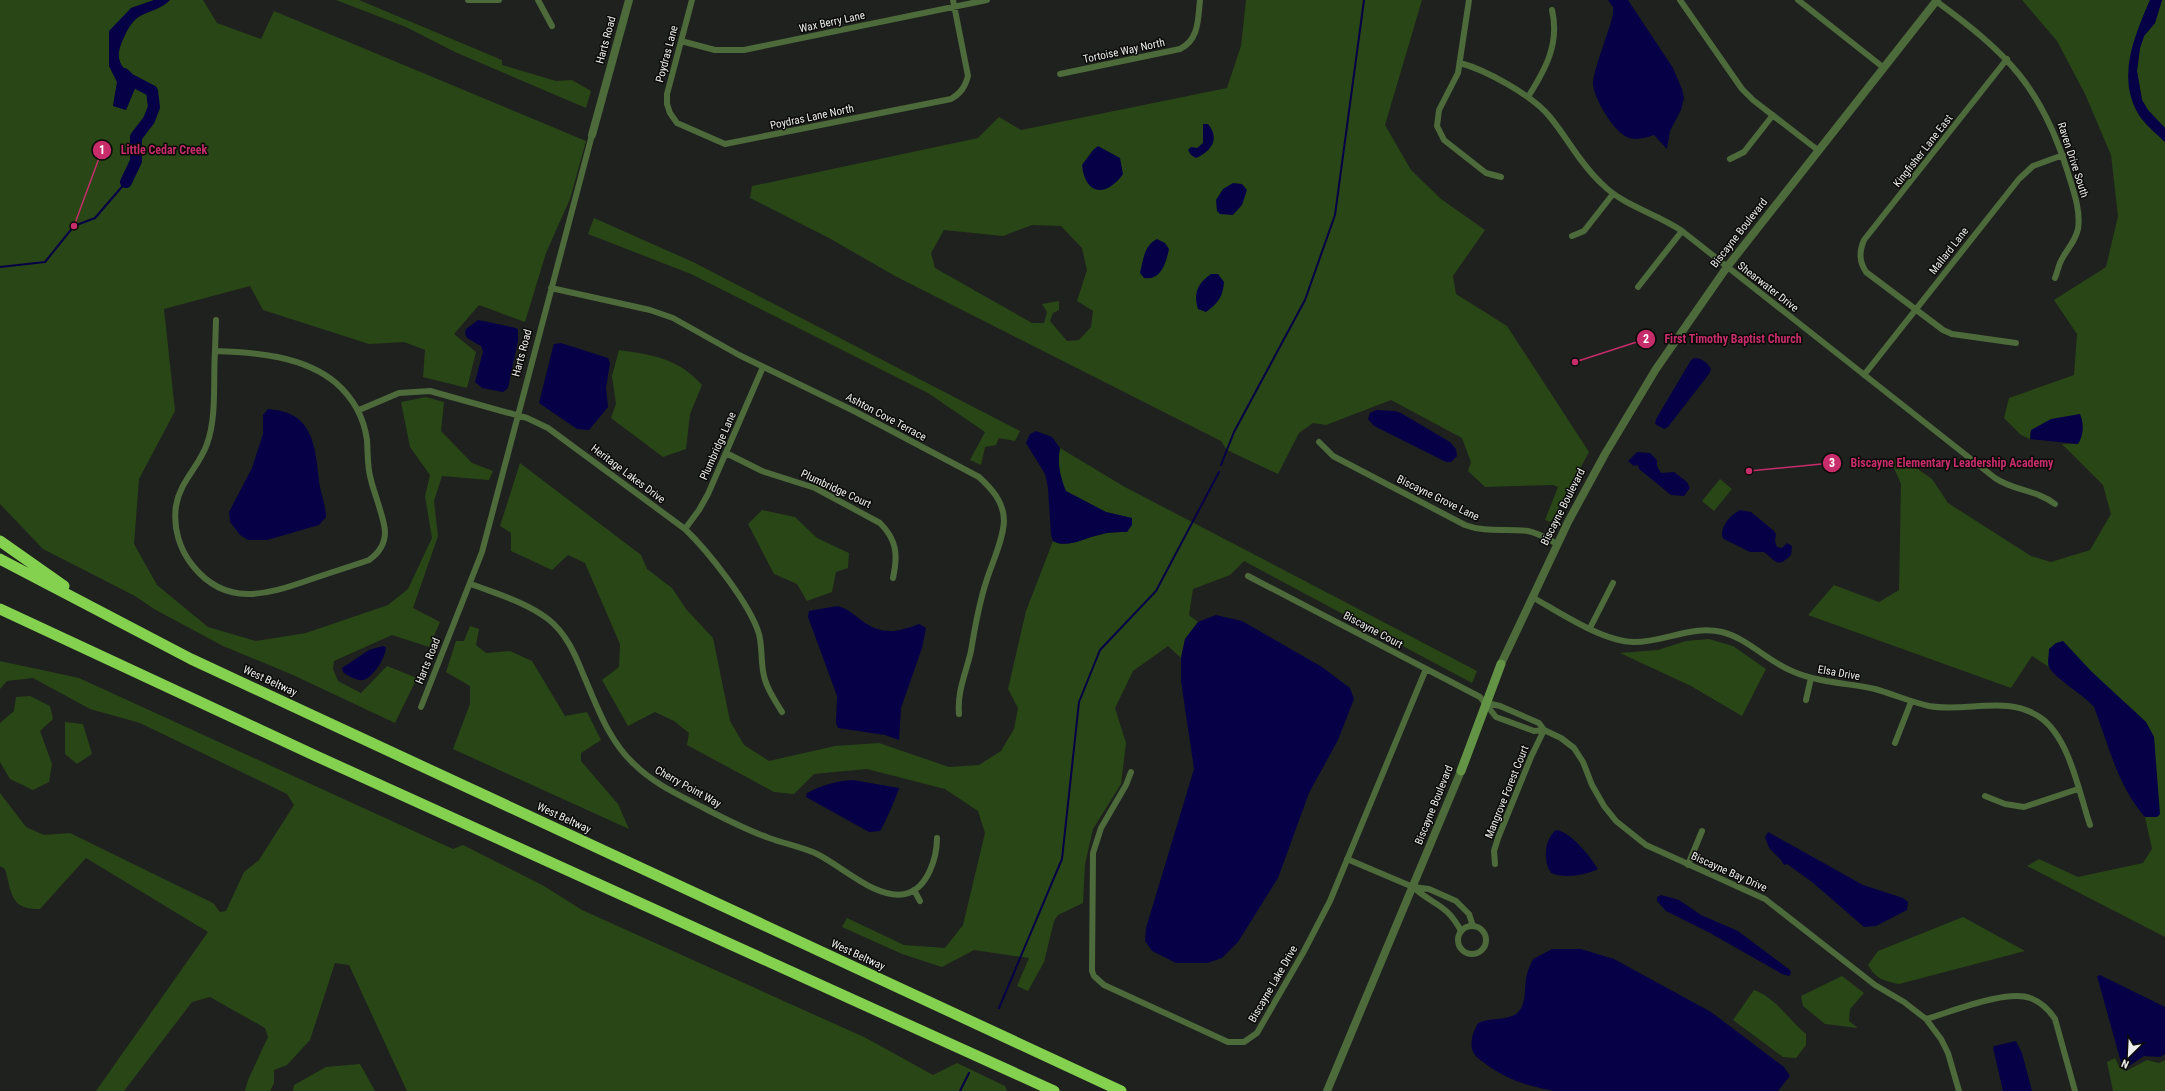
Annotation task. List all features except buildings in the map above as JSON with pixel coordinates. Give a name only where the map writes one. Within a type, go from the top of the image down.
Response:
[{"type":"highway","points":[[0,541],[50,578],[191,659]]},
{"type":"highway","name":"West Beltway","points":[[0,559],[191,659],[1121,1091]]},
{"type":"highway","points":[[0,609],[316,756],[1054,1091]]},
{"type":"main road","name":"Biscayne Boulevard","points":[[1461,771],[1501,664]]},
{"type":"street","points":[[468,0],[499,0]]},
{"type":"street","points":[[538,0],[552,26]]},
{"type":"street","name":"Harts Road","points":[[421,707],[471,584],[482,552],[551,288],[629,0]]},
{"type":"street","name":"Poydras Lane","points":[[670,113],[667,104],[667,94],[692,0]]},
{"type":"street","name":"Wax Berry Lane","points":[[681,41],[715,50],[744,50],[953,3],[987,0]]},
{"type":"street","name":"Tortoise Way North","points":[[1060,74],[1180,49],[1190,42],[1196,29],[1200,0]]},
{"type":"street","points":[[1469,0],[1460,63],[1455,81],[1439,110],[1437,126],[1444,140],[1486,173],[1501,177]]},
{"type":"street","points":[[1680,0],[1742,89],[1818,151]]},
{"type":"street","points":[[1798,0],[1884,68]]},
{"type":"street","name":"Biscayne Boulevard","points":[[1501,664],[1557,544],[1586,487],[1632,407],[1688,321],[1727,267],[1937,1]]},
{"type":"street","name":"Raven Drive South","points":[[1937,1],[1989,42],[2007,59],[2026,81],[2042,106],[2063,155],[2076,198],[2078,228],[2073,244],[2060,262],[2055,278]]},
{"type":"street","name":"Poydras Lane North","points":[[670,113],[677,123],[686,129],[719,142],[732,144],[951,99],[963,90],[968,76],[953,3]]},
{"type":"street","points":[[1528,97],[1549,60],[1555,25],[1552,10]]},
{"type":"street","name":"Kingfisher Lane East","points":[[1915,310],[1866,272],[1861,265],[1860,256],[1864,240],[2007,59]]},
{"type":"street","name":"Shearwater Drive","points":[[1460,63],[1484,71],[1528,97],[1550,116],[1592,174],[1613,194],[1637,208],[1672,224],[1682,231],[1995,478],[2012,488],[2044,496],[2055,504]]},
{"type":"street","points":[[1730,159],[1744,152],[1773,115]]},
{"type":"street","name":"Mallard Lane","points":[[1864,375],[2019,179],[2033,166],[2063,155]]},
{"type":"street","points":[[1572,236],[1584,231],[1613,194]]},
{"type":"street","points":[[1638,287],[1682,231]]},
{"type":"street","name":"Ashton Cove Terrace","points":[[551,288],[662,314],[683,323],[763,367],[854,411],[979,477],[997,496],[1002,507],[1004,520],[1002,534],[979,604],[970,652],[958,698],[959,714]]},
{"type":"street","points":[[1915,310],[1947,332],[2016,343]]},
{"type":"street","points":[[215,351],[252,353],[311,367],[336,383],[359,410],[367,441],[370,477],[385,531],[382,548],[369,560],[274,592],[250,595],[236,593],[209,581],[198,572],[182,548],[175,521],[180,492],[207,444],[212,419],[216,320]]},
{"type":"street","name":"Plumbridge Lane","points":[[685,529],[699,510],[708,494],[763,367]]},
{"type":"street","name":"Heritage Lakes Drive","points":[[359,410],[399,393],[423,391],[443,393],[518,415],[548,428],[685,529],[708,554],[751,615],[759,635],[765,679],[768,689],[782,712]]},
{"type":"street","name":"Biscayne Grove Lane","points":[[1319,442],[1333,456],[1465,525],[1483,530],[1526,531],[1537,534],[1557,544]]},
{"type":"street","name":"Plumbridge Court","points":[[726,453],[768,473],[815,488],[880,523],[888,531],[896,551],[893,578]]},
{"type":"street","name":"Biscayne Court","points":[[1248,576],[1480,697],[1487,703]]},
{"type":"street","points":[[1590,628],[1613,583]]},
{"type":"street","name":"Cherry Point Way","points":[[471,584],[524,604],[549,620],[558,628],[574,652],[604,724],[613,739],[633,764],[655,782],[753,832],[820,855],[863,882],[888,894],[906,894],[914,890]]},
{"type":"street","name":"Elsa Drive","points":[[1532,597],[1604,635],[1633,642],[1649,641],[1698,630],[1724,633],[1739,639],[1782,667],[1811,678],[1880,691],[1911,702],[1931,706],[1963,708],[1997,704],[2014,706],[2029,711],[2042,719],[2060,739],[2090,825]]},
{"type":"street","name":"Biscayne Lake Drive","points":[[1131,772],[1126,785],[1101,828],[1093,853],[1092,971],[1094,976],[1104,985],[1228,1042],[1244,1042],[1257,1033],[1316,929],[1347,860],[1426,669]]},
{"type":"street","points":[[1806,700],[1811,678]]},
{"type":"street","points":[[1895,743],[1911,702]]},
{"type":"street","name":"Biscayne Bay Drive","points":[[1487,703],[1496,717],[1534,731],[1544,730]]},
{"type":"street","name":"Biscayne Bay Drive","points":[[1487,703],[1500,706],[1539,723],[1544,730],[1561,738],[1574,748],[1583,762],[1592,785],[1604,806],[1616,821],[1646,845],[1773,904],[1875,985],[1904,1002],[1926,1019],[1948,1053],[1959,1091]]},
{"type":"street","name":"Mangrove Forest Court","points":[[1495,864],[1494,851],[1498,838],[1544,730]]},
{"type":"street","name":"Biscayne Boulevard","points":[[1327,1091],[1461,771]]},
{"type":"street","points":[[1986,796],[2005,804],[2024,807],[2078,789]]},
{"type":"street","points":[[1688,865],[1702,831]]},
{"type":"street","points":[[920,901],[914,890],[924,880],[937,853],[937,838]]},
{"type":"street","points":[[1347,860],[1413,887],[1429,889],[1456,901],[1469,914],[1473,926],[1481,930],[1485,937],[1484,946],[1477,952],[1468,953],[1461,948],[1458,939],[1461,931],[1473,926]]},
{"type":"street","points":[[1413,887],[1426,898],[1447,910],[1454,917],[1461,931]]},
{"type":"street","points":[[1926,1019],[2006,996],[2030,998],[2049,1010],[2055,1019],[2075,1091]]},
{"type":"green space","points":[[0,0],[154,0],[131,8],[109,66],[117,82],[113,106],[126,110],[138,81],[122,65],[119,50],[133,21],[170,0],[203,0],[217,23],[261,39],[274,11],[586,141],[570,199],[546,253],[525,322],[479,305],[454,334],[476,352],[467,388],[423,377],[425,350],[404,342],[369,344],[263,310],[250,286],[164,309],[175,411],[139,479],[134,544],[157,585],[208,627],[256,641],[306,633],[388,605],[408,589],[432,538],[425,496],[430,475],[410,447],[401,402],[426,397],[444,402],[441,431],[472,463],[493,471],[489,480],[442,476],[434,501],[438,536],[413,608],[440,622],[429,647],[392,635],[334,661],[333,669],[338,681],[361,693],[387,666],[417,678],[395,723],[293,675],[223,646],[154,609],[135,596],[43,549],[0,504]]},
{"type":"green space","points":[[336,0],[359,0],[502,60],[502,65],[556,81],[572,80],[591,91],[586,108],[455,52],[406,27]]},
{"type":"green space","points":[[1246,0],[1422,0],[1385,125],[1411,170],[1441,199],[1485,230],[1453,276],[1456,294],[1507,326],[1589,452],[1551,522],[1545,520],[1558,487],[1553,485],[1485,487],[1468,471],[1471,462],[1462,438],[1391,400],[1326,425],[1313,423],[1299,433],[1278,474],[1227,450],[1221,441],[895,276],[829,238],[750,198],[752,186],[978,138],[999,117],[1021,130],[1227,88],[1241,46]],"holes":[[[1032,225],[1061,226],[1082,248],[1087,270],[1077,301],[1093,311],[1091,327],[1079,340],[1067,341],[1050,321],[1053,313],[1059,310],[1059,301],[1042,304],[1047,312],[1044,323],[1032,323],[935,268],[931,253],[944,230],[1003,236]]]},
{"type":"green space","points":[[2022,0],[2150,0],[2134,43],[2129,75],[2130,90],[2134,104],[2141,118],[2165,142],[2165,937],[2027,866],[2039,859],[2078,877],[2143,863],[2152,849],[2145,817],[2157,817],[2154,737],[2146,722],[2091,672],[2063,641],[2049,649],[2049,667],[2032,656],[2011,688],[1808,615],[1834,585],[1879,602],[1899,590],[1901,484],[1890,459],[1909,463],[1932,479],[1948,503],[2031,556],[2051,562],[2090,550],[2111,514],[2103,485],[2062,444],[2078,444],[2031,430],[2030,439],[2021,435],[2004,418],[2009,398],[2074,375],[2077,334],[2054,300],[2106,267],[2118,216],[2111,155],[2085,94],[2057,41]]},
{"type":"green space","points":[[2162,0],[2165,0],[2165,128],[2148,110],[2142,100],[2137,71],[2140,48],[2144,36],[2155,23]]},
{"type":"green space","points":[[594,218],[693,262],[1020,431],[1015,441],[999,438],[996,445],[985,447],[981,465],[970,460],[985,432],[928,393],[691,274],[588,234]]},
{"type":"green space","points":[[619,350],[654,356],[674,363],[693,376],[702,385],[690,414],[686,449],[663,457],[611,418],[616,404],[612,376]]},
{"type":"green space","points":[[1060,448],[1123,486],[1477,671],[1472,683],[1244,561],[1230,575],[1193,589],[1189,615],[1198,622],[1185,639],[1181,658],[1168,646],[1133,671],[1115,708],[1126,743],[1121,784],[1093,829],[1085,864],[1083,903],[1058,915],[1054,921],[1044,962],[1028,991],[1017,986],[1029,958],[974,950],[942,967],[902,954],[842,927],[847,918],[904,945],[945,948],[963,925],[985,833],[978,811],[945,789],[867,769],[814,774],[794,794],[774,792],[687,745],[689,733],[674,721],[655,712],[628,726],[602,680],[619,667],[620,644],[585,563],[568,555],[552,570],[511,551],[511,533],[500,526],[520,463],[641,555],[647,569],[672,588],[686,609],[713,638],[730,721],[744,745],[769,761],[835,746],[879,743],[949,767],[979,765],[1001,751],[1014,729],[1018,708],[1008,689],[1026,611],[1053,541],[1064,544],[1106,533],[1127,532],[1132,518],[1106,512],[1065,491],[1060,470]]},
{"type":"green space","points":[[1720,479],[1732,489],[1714,511],[1702,501]]},
{"type":"green space","points":[[762,510],[795,517],[817,538],[849,553],[848,568],[836,572],[832,592],[807,601],[797,584],[774,574],[748,524]]},
{"type":"green space","points":[[470,626],[479,629],[476,645],[486,653],[510,651],[532,661],[565,716],[587,712],[601,740],[581,753],[581,761],[618,804],[629,829],[453,749],[470,704],[470,686],[446,672],[456,641],[464,641]]},
{"type":"green space","points":[[1709,639],[1733,646],[1766,669],[1742,716],[1691,686],[1620,653],[1658,650],[1686,641]]},
{"type":"green space","points":[[0,661],[79,678],[453,849],[463,845],[544,886],[582,910],[866,1038],[933,1075],[957,1063],[1005,1086],[1007,1091],[407,1091],[349,965],[335,963],[310,1040],[287,1065],[274,1070],[274,1083],[270,1091],[245,1091],[248,1080],[268,1037],[265,1028],[210,997],[192,1002],[124,1091],[96,1091],[208,932],[86,858],[40,909],[23,907],[14,898],[5,869],[0,866],[0,793],[26,827],[44,835],[70,833],[213,903],[220,912],[226,911],[244,872],[259,860],[294,805],[287,794],[140,723],[90,709],[33,678],[7,681],[0,689]]},
{"type":"green space","points":[[30,696],[50,706],[53,719],[40,731],[52,764],[49,782],[33,790],[10,779],[0,762],[0,723],[14,711],[16,697]]},
{"type":"green space","points":[[65,722],[83,724],[92,754],[77,764],[65,754]]},
{"type":"green space","points":[[1963,917],[2025,951],[1899,984],[1881,979],[1871,970],[1868,965],[1878,951]]},
{"type":"green space","points":[[1842,976],[1864,993],[1850,1009],[1849,1021],[1858,1028],[1825,1024],[1803,1006],[1801,996]]},
{"type":"green space","points":[[1754,990],[1775,1003],[1806,1034],[1806,1045],[1796,1058],[1783,1057],[1733,1020]]},
{"type":"green space","points":[[2115,1058],[2120,1068],[2126,1071],[2147,1060],[2159,1063],[2165,1060],[2165,1091],[2113,1091],[2107,1062]]},
{"type":"green space","points":[[360,1064],[375,1091],[293,1091],[294,1085],[326,1067]]},
{"type":"shaded area","points":[[154,0],[170,0],[167,3],[138,17],[126,32],[119,49],[120,60],[126,70],[138,81],[126,110],[113,106],[117,82],[109,66],[109,31],[131,8]]},
{"type":"shaded area","points":[[1608,0],[1628,0],[1673,68],[1682,89],[1684,98],[1681,110],[1670,131],[1667,149],[1654,135],[1633,139],[1622,134],[1610,121],[1596,96],[1593,83],[1594,76],[1613,14],[1613,7]]},
{"type":"shaded area","points":[[2150,0],[2162,0],[2155,23],[2144,36],[2140,48],[2137,71],[2142,100],[2148,110],[2165,128],[2165,142],[2141,118],[2133,104],[2129,89],[2128,74],[2133,44]]},
{"type":"shaded area","points":[[1203,124],[1208,124],[1212,129],[1214,139],[1210,148],[1196,158],[1191,155],[1188,150],[1191,147],[1197,148],[1203,143]]},
{"type":"shaded area","points":[[1098,146],[1120,158],[1123,174],[1110,187],[1098,190],[1092,188],[1087,183],[1082,165],[1093,150]]},
{"type":"shaded area","points":[[1233,183],[1242,184],[1247,190],[1242,205],[1233,215],[1220,214],[1217,211],[1216,200],[1223,189]]},
{"type":"shaded area","points":[[1157,239],[1165,243],[1169,249],[1166,260],[1159,274],[1155,277],[1144,278],[1140,273],[1145,254],[1149,245]]},
{"type":"shaded area","points":[[1211,274],[1218,274],[1224,282],[1221,296],[1214,306],[1206,312],[1198,309],[1196,293],[1203,281]]},
{"type":"shaded area","points":[[478,320],[518,329],[518,341],[508,388],[503,392],[482,388],[475,382],[483,351],[481,346],[467,338],[465,333],[466,329]]},
{"type":"shaded area","points":[[561,343],[608,358],[610,363],[606,388],[608,407],[589,430],[577,429],[539,403],[554,344]]},
{"type":"shaded area","points":[[1694,358],[1702,360],[1708,364],[1711,369],[1709,374],[1668,427],[1664,429],[1655,424],[1656,419],[1691,360]]},
{"type":"shaded area","points":[[268,409],[284,412],[296,417],[304,425],[310,435],[317,459],[320,487],[326,517],[319,525],[267,540],[248,540],[240,535],[230,522],[229,512],[252,468],[263,434],[263,415]]},
{"type":"shaded area","points":[[1376,410],[1395,411],[1401,413],[1450,442],[1456,449],[1457,456],[1451,462],[1446,462],[1374,426],[1368,419],[1370,413]]},
{"type":"shaded area","points":[[2080,414],[2083,429],[2078,444],[2030,439],[2031,430],[2051,419]]},
{"type":"shaded area","points":[[1036,431],[1052,437],[1060,448],[1060,470],[1066,491],[1106,512],[1132,518],[1132,525],[1127,532],[1106,533],[1064,544],[1053,541],[1051,535],[1048,488],[1045,474],[1026,443],[1030,434]]},
{"type":"shaded area","points":[[1637,452],[1650,453],[1657,460],[1657,466],[1661,473],[1674,472],[1687,482],[1690,488],[1684,496],[1671,495],[1639,469],[1638,465],[1634,466],[1628,461]]},
{"type":"shaded area","points":[[1740,510],[1751,512],[1774,531],[1776,534],[1775,541],[1777,547],[1782,548],[1787,543],[1792,546],[1791,555],[1783,562],[1779,563],[1774,561],[1764,552],[1750,552],[1724,539],[1722,532],[1725,524]]},
{"type":"shaded area","points":[[837,606],[847,610],[868,625],[882,630],[896,631],[919,624],[926,628],[922,648],[901,708],[899,740],[885,735],[838,728],[836,723],[837,696],[808,617],[809,611]]},
{"type":"shaded area","points":[[1216,615],[1242,621],[1322,667],[1350,688],[1354,699],[1338,740],[1309,793],[1278,878],[1238,942],[1222,958],[1207,963],[1176,963],[1152,951],[1145,941],[1146,928],[1194,769],[1181,681],[1181,658],[1185,639],[1198,622]]},
{"type":"shaded area","points":[[2063,641],[2092,672],[2146,722],[2154,737],[2160,814],[2157,817],[2145,817],[2127,792],[2115,765],[2094,707],[2057,676],[2049,667],[2049,649],[2056,643]]},
{"type":"shaded area","points":[[383,646],[386,647],[384,656],[375,671],[367,678],[358,680],[343,672],[342,668],[369,650]]},
{"type":"shaded area","points":[[853,780],[899,788],[891,810],[880,831],[869,832],[806,797],[807,793],[818,788],[835,782]]},
{"type":"shaded area","points":[[1556,830],[1568,835],[1574,840],[1585,851],[1598,869],[1575,876],[1562,876],[1551,873],[1548,868],[1546,851],[1549,839]]},
{"type":"shaded area","points":[[1768,832],[1863,885],[1903,898],[1908,902],[1907,910],[1876,926],[1864,927],[1812,882],[1787,864],[1784,865],[1769,848],[1765,837]]},
{"type":"shaded area","points":[[1661,895],[1679,900],[1701,915],[1738,931],[1790,970],[1791,973],[1789,976],[1782,974],[1710,933],[1666,911],[1657,901],[1657,897]]},
{"type":"shaded area","points":[[1552,949],[1581,949],[1614,959],[1711,1012],[1784,1067],[1790,1076],[1778,1091],[1555,1091],[1528,1085],[1495,1071],[1478,1058],[1472,1049],[1472,1039],[1478,1023],[1486,1020],[1509,1017],[1520,1010],[1524,999],[1527,972],[1533,959]]},
{"type":"shaded area","points":[[2100,975],[2165,1007],[2165,1054],[2160,1057],[2144,1056],[2126,1068],[2122,1066],[2097,976]]},
{"type":"shaded area","points":[[2016,1041],[2022,1053],[2032,1091],[2003,1091],[1993,1048],[1994,1046]]},
{"type":"waterway","points":[[1221,465],[1234,432],[1305,300],[1335,215],[1364,0]]},
{"type":"waterway","points":[[124,74],[129,79],[152,91],[154,107],[149,120],[136,137],[136,161],[126,182]]},
{"type":"waterway","points":[[0,267],[45,262],[74,226],[95,218],[126,182]]},
{"type":"waterway","points":[[999,1008],[1062,859],[1079,702],[1100,650],[1156,591],[1219,472]]},
{"type":"waterway","points":[[960,1091],[969,1073]]},
{"type":"place","name":"Little Cedar Creek","points":[[74,226]]},
{"type":"place","name":"First Timothy Baptist Church","points":[[1575,362]]},
{"type":"place","name":"Biscayne Elementary Leadership Academy","points":[[1749,471]]}]
